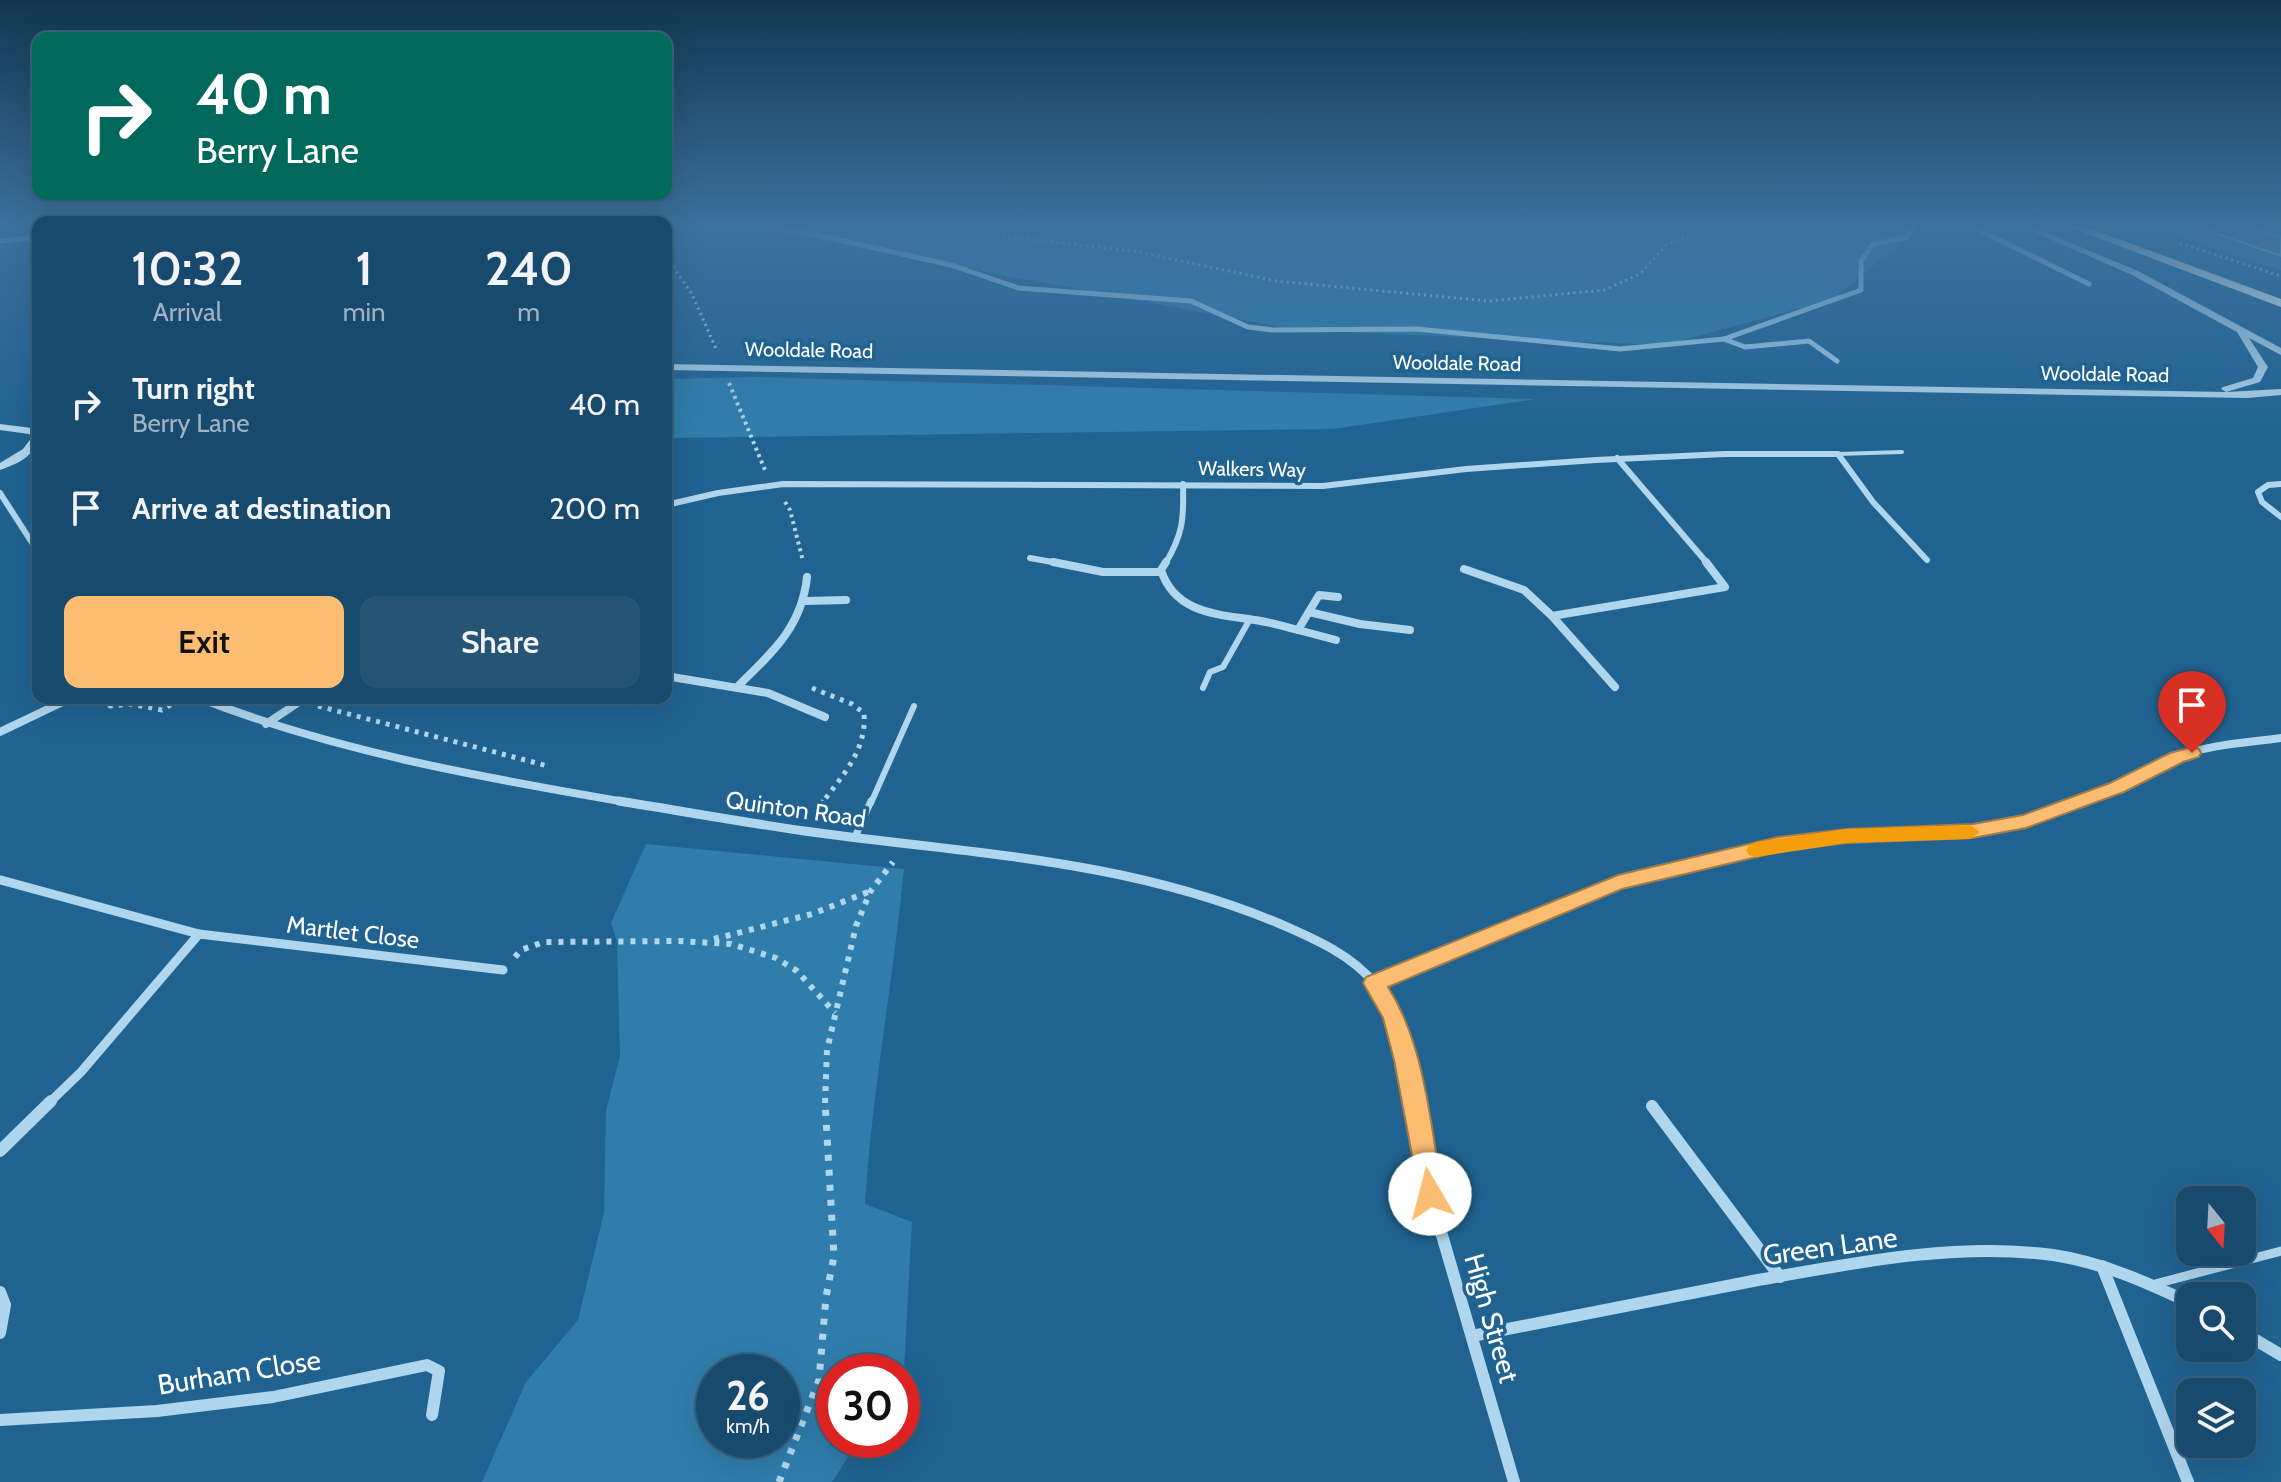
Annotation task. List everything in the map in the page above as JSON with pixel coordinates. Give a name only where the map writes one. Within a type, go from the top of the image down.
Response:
[{"type":"highway","points":[[2257,294],[2281,303]]},
{"type":"street","points":[[2174,294],[2280,352]]},
{"type":"street","points":[[2194,394],[2257,380],[2263,367],[2240,330]]},
{"type":"street","name":"Wooldale Road","points":[[672,367],[2247,395],[2281,399]]},
{"type":"street","name":"Wooldale Road","points":[[2247,395],[2281,392]]},
{"type":"street","points":[[0,427],[32,430]]},
{"type":"street","points":[[0,467],[32,447]]},
{"type":"street","points":[[1838,454],[1873,502],[1927,560]]},
{"type":"street","name":"Walkers Way","points":[[672,504],[772,485],[1360,484],[1466,469],[1617,458],[1838,454]]},
{"type":"street","points":[[1552,616],[1725,587],[1617,458]]},
{"type":"street","points":[[1183,484],[1184,515],[1179,541],[1167,556],[1161,572],[1167,588],[1195,609],[1336,640]]},
{"type":"street","points":[[2281,484],[2268,485],[2258,492],[2262,502],[2281,517]]},
{"type":"street","points":[[0,493],[32,542]]},
{"type":"street","points":[[1030,558],[1103,572],[1161,572]]},
{"type":"street","points":[[1464,569],[1523,588],[1541,600],[1615,687]]},
{"type":"street","points":[[739,685],[785,639],[800,617],[806,601],[807,577]]},
{"type":"street","points":[[1298,630],[1319,595],[1338,597]]},
{"type":"street","points":[[806,601],[846,600]]},
{"type":"street","points":[[1309,612],[1360,624],[1410,630]]},
{"type":"street","points":[[672,677],[739,685],[801,701],[825,717]]},
{"type":"street","points":[[0,732],[58,704]]},
{"type":"street","name":"Quinton Road","points":[[214,704],[266,724],[344,746],[549,789],[804,831],[1079,865],[1164,883],[1246,910],[1320,941],[1374,983]]},
{"type":"street","points":[[266,724],[296,704]]},
{"type":"street","points":[[1374,983],[1618,883],[1778,845],[1846,836],[1973,831],[2026,822],[2117,787],[2177,757],[2208,748],[2281,738]]},
{"type":"street","name":"Martlet Close","points":[[1,880],[199,934],[503,970]]},
{"type":"street","points":[[0,1151],[81,1072],[199,934]]},
{"type":"street","name":"High Street","points":[[1374,983],[1394,1016],[1398,1030],[1422,1136],[1430,1194],[1514,1482]]},
{"type":"street","points":[[1652,1106],[1780,1277]]},
{"type":"street","name":"Green Lane","points":[[1472,1336],[1844,1265],[1972,1251],[2037,1253],[2102,1266],[2176,1296]]},
{"type":"street","points":[[2102,1266],[2188,1482]]},
{"type":"street","points":[[0,1292],[5,1305],[0,1333]]},
{"type":"street","points":[[2256,1340],[2281,1355]]},
{"type":"street","name":"Burham Close","points":[[0,1420],[157,1411],[244,1400],[427,1365],[439,1371],[432,1415]]},
{"type":"lane","points":[[1838,454],[1902,452]]},
{"type":"lane","points":[[1203,688],[1210,672],[1223,667],[1250,619]]},
{"type":"lane","points":[[855,837],[914,706]]},
{"type":"lane","points":[[2152,1285],[2281,1251]]},
{"type":"path","points":[[692,294],[772,485],[790,510],[807,577]]},
{"type":"path","points":[[1416,294],[1489,301],[1561,294]]},
{"type":"path","points":[[803,685],[852,704],[864,713],[867,729],[863,743],[804,831]]},
{"type":"path","points":[[108,704],[131,704],[162,710],[172,704]]},
{"type":"path","points":[[316,704],[343,715],[522,761]]},
{"type":"path","points":[[779,1482],[819,1380],[826,1297],[834,1256],[825,1107],[827,1050],[856,926],[870,892],[903,844]]},
{"type":"path","points":[[503,970],[521,950],[544,942],[713,940],[801,920],[835,909],[870,892]]},
{"type":"path","points":[[713,940],[779,958],[820,991],[835,1014]]},
{"type":"shaded area","points":[[1105,294],[1839,294],[1832,300],[1664,345],[1296,330]]},
{"type":"shaded area","points":[[756,377],[1536,399],[1333,429],[672,438],[672,379]]},
{"type":"shaded area","points":[[646,844],[904,869],[872,1120],[865,1204],[912,1222],[905,1354],[816,1354],[816,1458],[847,1458],[832,1482],[482,1482],[526,1382],[578,1320],[604,1213],[606,1111],[620,1056],[617,941],[611,923]]},
{"type":"waterway","points":[[1100,294],[1191,301],[1248,327],[1273,330],[1417,329],[1620,349],[1724,339]]},
{"type":"waterway","points":[[1724,339],[1849,294]]},
{"type":"waterway","points":[[1724,339],[1745,347],[1809,341],[1837,361]]},
{"type":"slow traffic","points":[[1756,850],[1846,836],[1970,832]]},
{"type":"route","points":[[1430,1194],[1406,1060],[1394,1016],[1374,983],[1618,883],[1778,845],[1846,836],[1973,831],[2026,822],[2117,787],[2177,757],[2192,753]]}]
